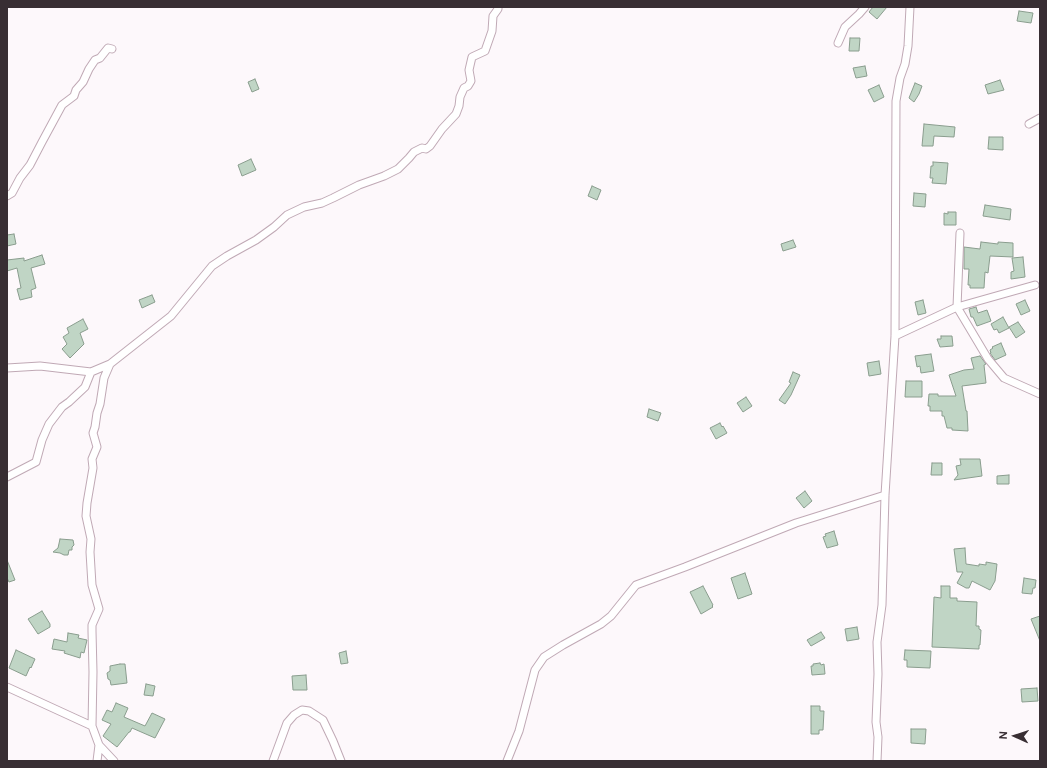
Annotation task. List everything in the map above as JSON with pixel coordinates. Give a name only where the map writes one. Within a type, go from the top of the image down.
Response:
[{"type":"street","points":[[7,368],[40,366],[91,372],[110,364],[172,316],[212,266],[256,240],[287,215],[304,207],[322,203],[359,185],[384,176],[398,169],[414,152],[422,148],[426,149],[456,114],[460,97],[464,88],[468,86],[471,80],[469,70],[472,57],[485,51],[492,31],[493,16],[498,7]]},
{"type":"street","points":[[838,43],[845,27],[865,7]]},
{"type":"street","points":[[877,761],[877,642],[882,605],[885,495],[894,336],[896,101],[908,46],[910,7]]},
{"type":"street","points":[[7,196],[12,193],[20,178],[30,165],[62,105],[74,96],[76,90],[83,82],[95,60],[100,58],[108,48],[112,49]]},
{"type":"street","points":[[1030,124],[1040,118]]},
{"type":"street","points":[[960,234],[957,307],[988,359],[1004,378],[1040,394]]},
{"type":"street","points":[[894,336],[957,307],[1035,285]]},
{"type":"street","points":[[110,364],[104,378],[93,433],[97,447],[92,459],[93,468],[86,516],[91,539],[90,552],[92,585],[99,609],[92,625],[92,726],[99,745],[114,761]]},
{"type":"street","points":[[7,477],[36,462],[42,440],[49,424],[62,407],[85,387],[91,372]]},
{"type":"street","points":[[507,761],[519,731],[535,670],[544,657],[601,624],[611,616],[636,585],[796,523],[885,495]]},
{"type":"street","points":[[7,687],[92,726]]},
{"type":"street","points":[[273,761],[287,723],[294,715],[302,710],[309,711],[323,720],[334,741],[341,761]]},
{"type":"street","points":[[97,761],[99,745]]},
{"type":"building","points":[[873,7],[887,7],[877,19],[869,12]]},
{"type":"building","points":[[1019,11],[1033,13],[1031,23],[1017,21]]},
{"type":"building","points":[[850,38],[860,38],[859,51],[849,51]]},
{"type":"building","points":[[865,66],[867,76],[856,78],[853,68]]},
{"type":"building","points":[[255,79],[259,89],[252,92],[248,82]]},
{"type":"building","points":[[1000,80],[1004,90],[988,94],[985,85]]},
{"type":"building","points":[[915,83],[922,86],[914,102],[909,98]]},
{"type":"building","points":[[879,85],[884,97],[874,102],[868,90]]},
{"type":"building","points":[[924,124],[955,127],[954,137],[934,136],[933,146],[922,146]]},
{"type":"building","points":[[989,137],[1003,137],[1003,150],[988,149]]},
{"type":"building","points":[[251,159],[256,170],[242,176],[238,165]]},
{"type":"building","points":[[933,162],[948,163],[946,184],[932,183],[933,178],[930,178],[931,166],[933,166]]},
{"type":"building","points":[[592,186],[601,190],[597,200],[588,196]]},
{"type":"building","points":[[914,193],[926,194],[925,207],[913,206]]},
{"type":"building","points":[[985,205],[1011,209],[1010,220],[983,216]]},
{"type":"building","points":[[948,212],[956,212],[956,225],[944,225],[944,213],[948,214]]},
{"type":"building","points":[[14,234],[16,244],[7,246],[7,235]]},
{"type":"building","points":[[793,240],[796,247],[783,251],[781,244]]},
{"type":"building","points":[[981,242],[998,244],[998,242],[1013,243],[1013,257],[990,256],[988,273],[985,272],[984,288],[970,288],[970,285],[968,285],[969,269],[964,269],[964,247],[980,249]]},
{"type":"building","points":[[42,255],[45,264],[31,268],[36,288],[31,290],[32,297],[20,300],[17,289],[21,288],[17,268],[7,271],[7,260],[24,258],[24,261]]},
{"type":"building","points":[[1023,257],[1025,277],[1011,279],[1011,272],[1014,271],[1012,258]]},
{"type":"building","points":[[152,295],[155,302],[142,308],[139,300]]},
{"type":"building","points":[[923,300],[926,313],[918,315],[915,302]]},
{"type":"building","points":[[1025,300],[1030,311],[1021,315],[1016,304]]},
{"type":"building","points":[[976,307],[978,313],[987,310],[991,321],[977,326],[973,317],[971,317],[969,309]]},
{"type":"building","points":[[1003,317],[1009,328],[999,333],[997,329],[994,330],[991,324]]},
{"type":"building","points":[[83,319],[88,329],[80,333],[84,344],[70,358],[62,349],[67,344],[63,337],[69,333],[67,328]]},
{"type":"building","points":[[1018,322],[1025,332],[1016,338],[1009,327]]},
{"type":"building","points":[[941,336],[952,336],[953,346],[940,347],[937,339],[941,339]]},
{"type":"building","points":[[1001,343],[1006,355],[995,360],[990,353],[990,350],[993,348],[992,347]]},
{"type":"building","points":[[931,354],[934,371],[921,373],[920,366],[917,367],[915,356]]},
{"type":"building","points":[[980,356],[986,364],[984,365],[986,383],[962,386],[967,411],[968,431],[952,430],[952,428],[947,428],[944,416],[942,416],[942,411],[930,411],[930,406],[928,406],[929,394],[938,394],[938,396],[956,396],[949,375],[964,370],[974,369],[971,358]]},
{"type":"building","points":[[879,361],[881,374],[869,376],[867,363]]},
{"type":"building","points":[[793,372],[800,375],[785,404],[779,400],[791,383],[789,382]]},
{"type":"building","points":[[906,381],[922,381],[922,397],[905,397]]},
{"type":"building","points":[[746,397],[752,406],[743,412],[737,403]]},
{"type":"building","points":[[649,409],[661,413],[658,421],[647,417]]},
{"type":"building","points":[[720,423],[727,433],[716,439],[710,428]]},
{"type":"building","points":[[960,459],[980,459],[982,476],[954,480],[958,475],[956,466],[961,465]]},
{"type":"building","points":[[932,463],[942,463],[942,475],[931,475]]},
{"type":"building","points":[[1009,475],[1009,484],[997,484],[997,476]]},
{"type":"building","points":[[805,491],[812,501],[804,508],[796,498]]},
{"type":"building","points":[[834,531],[838,545],[827,548],[823,537],[826,536],[825,534]]},
{"type":"building","points":[[60,539],[73,540],[74,545],[72,550],[69,550],[68,555],[53,552],[58,548]]},
{"type":"building","points":[[965,548],[966,564],[979,566],[979,564],[986,565],[986,562],[997,564],[995,581],[990,590],[972,581],[969,588],[957,583],[963,572],[957,572],[954,549]]},
{"type":"building","points":[[7,560],[15,580],[9,582],[7,578]]},
{"type":"building","points":[[745,573],[752,594],[738,599],[731,578]]},
{"type":"building","points":[[1024,578],[1036,580],[1035,588],[1033,588],[1032,594],[1022,593]]},
{"type":"building","points":[[703,586],[713,607],[701,614],[690,592]]},
{"type":"building","points":[[941,586],[950,586],[950,598],[957,598],[957,601],[977,602],[976,626],[979,626],[979,629],[981,630],[979,649],[932,647],[934,597],[941,598]]},
{"type":"building","points":[[42,611],[50,624],[50,627],[38,634],[28,619]]},
{"type":"building","points":[[1040,616],[1040,641],[1031,619]]},
{"type":"building","points":[[857,627],[859,639],[847,641],[845,629]]},
{"type":"building","points":[[821,632],[825,638],[811,646],[807,640]]},
{"type":"building","points":[[68,633],[79,635],[78,638],[87,640],[84,653],[81,652],[80,658],[64,653],[65,651],[52,649],[54,639],[67,642]]},
{"type":"building","points":[[16,650],[35,659],[26,676],[9,668]]},
{"type":"building","points":[[905,650],[931,651],[930,668],[907,667],[907,660],[904,660]]},
{"type":"building","points":[[346,651],[348,663],[341,664],[339,653]]},
{"type":"building","points":[[820,663],[821,665],[824,664],[825,674],[812,675],[811,666],[813,666],[813,664]]},
{"type":"building","points":[[125,664],[127,683],[111,685],[107,673],[110,671],[110,666]]},
{"type":"building","points":[[306,675],[307,690],[293,690],[292,676]]},
{"type":"building","points":[[146,684],[155,686],[153,696],[144,695]]},
{"type":"building","points":[[1037,688],[1038,701],[1022,702],[1021,689]]},
{"type":"building","points":[[116,703],[128,708],[124,717],[145,726],[152,713],[165,719],[155,738],[132,728],[117,747],[103,736],[111,724],[102,720],[107,710],[112,712]]},
{"type":"building","points":[[811,706],[820,706],[820,711],[824,711],[823,730],[819,730],[819,734],[811,734]]},
{"type":"building","points":[[911,729],[926,729],[925,744],[911,743]]}]
